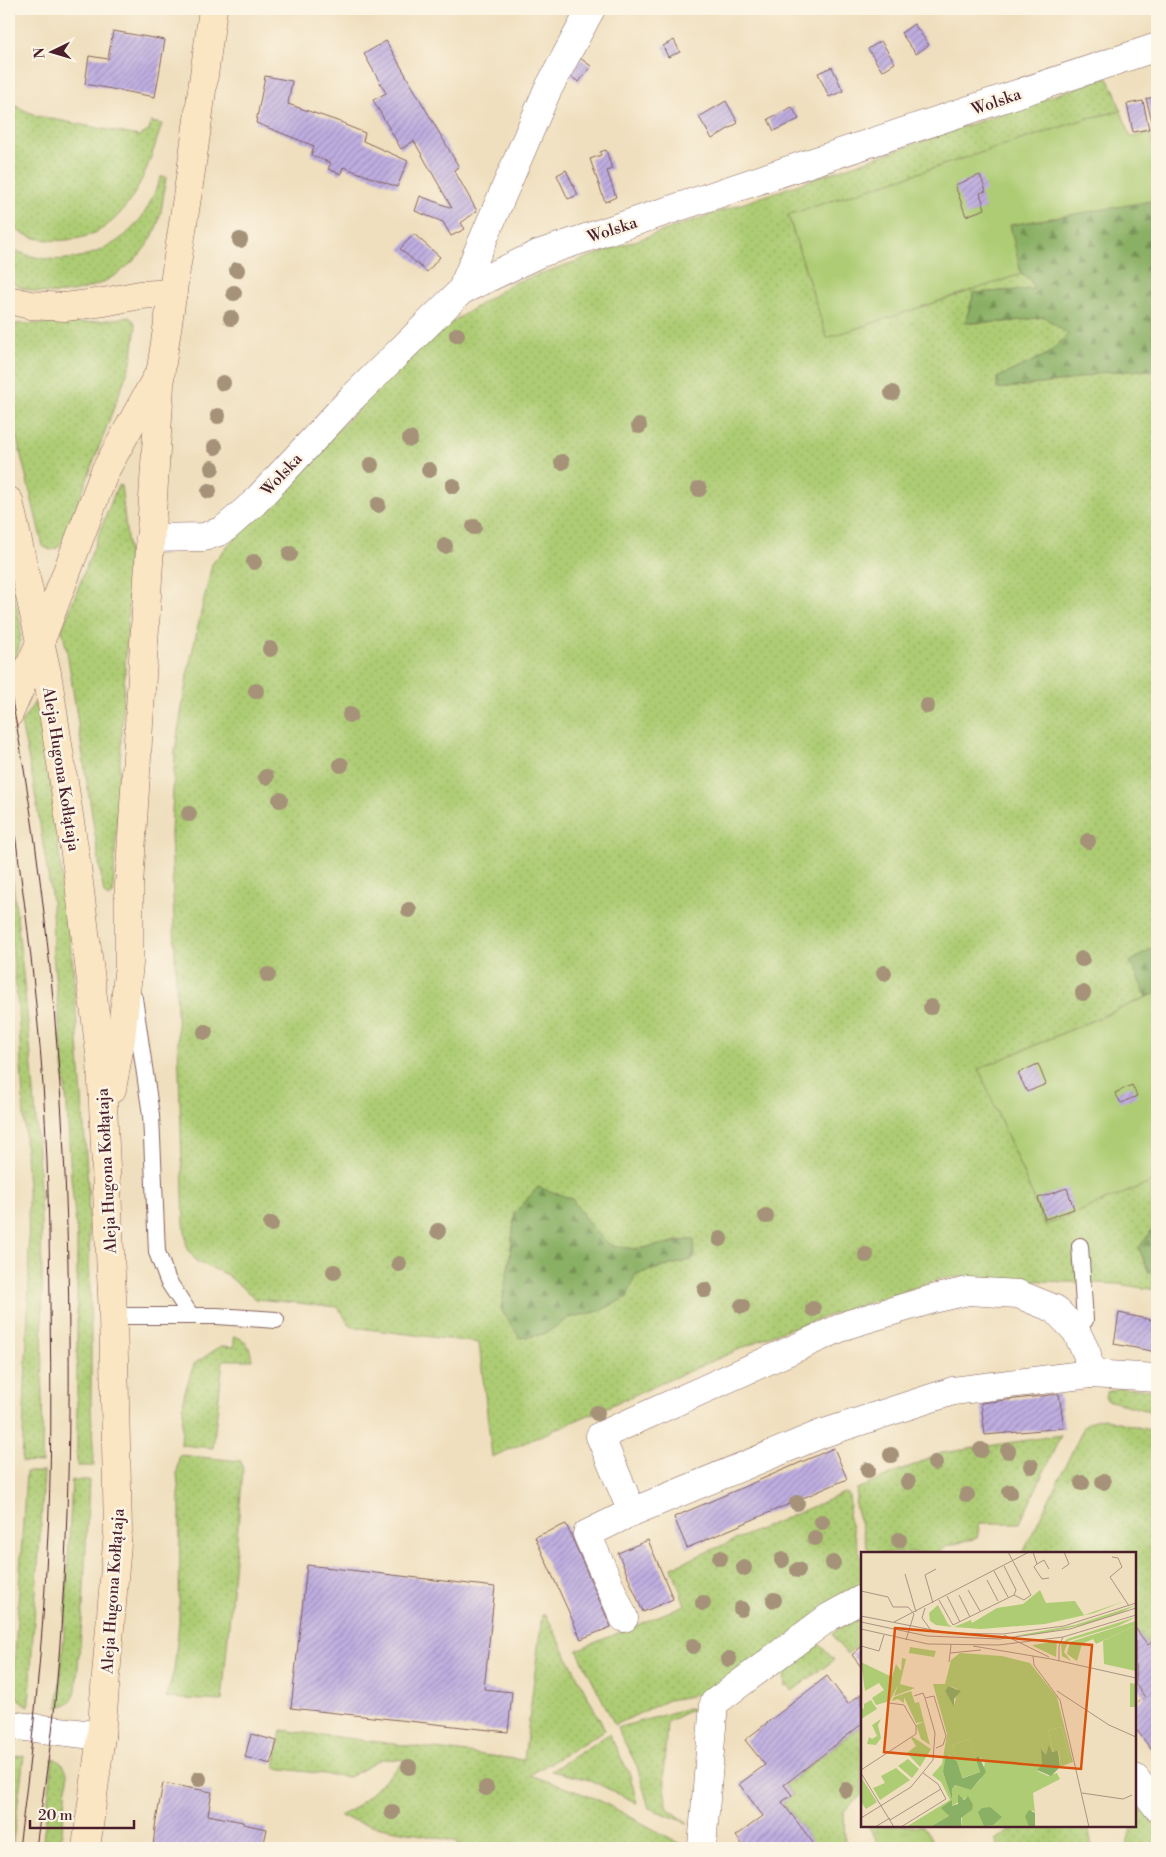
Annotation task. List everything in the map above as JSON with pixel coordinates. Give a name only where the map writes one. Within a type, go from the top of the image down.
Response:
[{"type":"street","points":[[105,1130],[121,1039],[129,964],[129,886],[161,369],[213,9]]},
{"type":"street","points":[[460,291],[547,91],[590,9]]},
{"type":"street","name":"Wolska","points":[[150,538],[204,537],[220,532],[228,526],[254,504],[352,398],[460,291],[538,254],[1157,47]]},
{"type":"street","points":[[9,300],[30,305],[66,307],[140,295],[173,293]]},
{"type":"street","points":[[9,714],[41,640],[105,471],[161,369]]},
{"type":"street","name":"Aleja Hugona Kołłątaja","points":[[9,501],[41,640],[77,867],[101,1062],[105,1130],[113,1316],[118,1531],[101,1736],[86,1848]]},
{"type":"street","points":[[632,1512],[600,1436],[849,1324],[933,1299],[968,1291],[1018,1294],[1055,1309],[1076,1331],[1087,1354],[1090,1374]]},
{"type":"street","points":[[624,1618],[587,1534],[632,1512],[822,1434],[953,1391],[1090,1374],[1157,1378]]},
{"type":"street","points":[[702,1847],[714,1703],[829,1617],[861,1600]]},
{"type":"street","points":[[9,1725],[101,1736]]},
{"type":"street","points":[[1136,1779],[1157,1807]]},
{"type":"lane","points":[[129,964],[150,1115],[157,1252],[168,1280],[191,1316]]},
{"type":"lane","points":[[1076,1331],[1085,1320],[1080,1246]]},
{"type":"lane","points":[[113,1316],[191,1316],[276,1320]]},
{"type":"green space","points":[[1107,77],[1115,92],[1121,111],[1089,118],[788,215],[827,338],[1021,274],[1030,279],[1034,289],[974,293],[965,323],[1005,322],[1044,317],[1069,334],[1048,354],[997,378],[998,389],[1065,381],[1104,372],[1157,371],[1157,945],[1130,962],[1147,997],[979,1069],[1045,1225],[1157,1180],[1157,1223],[1139,1248],[1149,1273],[1157,1274],[1157,1290],[1117,1284],[947,1277],[779,1332],[492,1457],[479,1343],[351,1327],[338,1307],[256,1299],[226,1274],[197,1262],[187,1249],[184,1223],[171,832],[175,751],[188,671],[212,564],[249,521],[399,368],[454,321],[511,284]],"holes":[[[572,1199],[602,1239],[613,1246],[630,1249],[682,1240],[694,1259],[636,1274],[600,1311],[569,1318],[544,1334],[520,1338],[501,1309],[515,1213]]]},
{"type":"green space","points":[[9,103],[37,116],[139,136],[149,131],[151,122],[162,124],[141,181],[131,199],[105,227],[88,236],[67,240],[51,240],[29,236],[9,225]]},
{"type":"green space","points":[[1121,111],[1131,137],[1150,133],[1157,160],[1157,200],[1010,225],[1021,274],[827,338],[788,215],[1089,118]]},
{"type":"green space","points":[[161,177],[166,177],[162,208],[152,237],[142,252],[114,276],[80,290],[62,293],[44,293],[17,286],[9,281],[9,247],[25,254],[60,259],[78,257],[95,252],[111,245],[126,235],[142,217]]},
{"type":"green space","points":[[1157,200],[1157,371],[1104,372],[1065,381],[997,389],[997,378],[1048,354],[1068,334],[1044,317],[1005,322],[965,323],[974,293],[1034,289],[1030,279],[1021,274],[1010,225]]},
{"type":"green space","points":[[129,317],[134,321],[136,327],[131,362],[65,538],[57,548],[50,550],[43,546],[9,406],[9,324],[84,323]]},
{"type":"green space","points":[[121,485],[128,547],[129,594],[113,894],[109,897],[104,894],[67,651],[62,630],[117,487]]},
{"type":"green space","points":[[9,574],[17,605],[20,627],[19,648],[15,658],[11,658],[9,643]]},
{"type":"green space","points":[[35,702],[49,769],[73,967],[88,1186],[91,1408],[94,1466],[77,1466],[77,1235],[53,953],[52,901],[33,781],[21,723]]},
{"type":"green space","points":[[9,847],[28,1018],[38,1147],[43,1361],[42,1463],[22,1462],[29,1284],[28,1190],[18,1009],[9,913]]},
{"type":"green space","points":[[1157,945],[1157,993],[1147,997],[1130,962]]},
{"type":"green space","points":[[1157,993],[1157,1180],[1045,1225],[979,1069]]},
{"type":"green space","points":[[538,1187],[572,1199],[589,1224],[611,1246],[637,1249],[694,1239],[694,1259],[636,1274],[627,1297],[600,1311],[569,1318],[544,1334],[520,1338],[501,1309],[515,1213]]},
{"type":"green space","points":[[1157,1223],[1157,1274],[1149,1273],[1139,1248]]},
{"type":"green space","points":[[234,1336],[248,1345],[252,1360],[223,1360],[213,1448],[181,1445],[184,1395],[194,1364],[221,1346],[234,1347]]},
{"type":"green space","points":[[1119,1388],[1157,1390],[1157,1413],[1107,1400],[1105,1397],[1107,1392]]},
{"type":"green space","points":[[1103,1418],[1157,1432],[1157,1640],[1155,1638],[1148,1644],[1136,1628],[1136,1552],[1023,1552],[1085,1425],[1091,1421]]},
{"type":"green space","points":[[1061,1435],[1020,1523],[980,1523],[977,1538],[947,1546],[941,1552],[869,1552],[855,1506],[857,1489],[942,1453]]},
{"type":"green space","points":[[179,1455],[241,1461],[243,1471],[222,1701],[166,1698],[174,1671],[179,1622],[180,1505],[177,1474]]},
{"type":"green space","points":[[26,1472],[44,1472],[31,1685],[28,1706],[17,1697],[13,1686]]},
{"type":"green space","points":[[72,1480],[89,1480],[83,1609],[76,1690],[70,1702],[58,1707],[65,1621]]},
{"type":"green space","points":[[844,1493],[849,1495],[850,1506],[848,1515],[861,1557],[861,1585],[818,1612],[732,1679],[701,1694],[668,1700],[615,1725],[577,1650],[685,1605],[672,1567]]},
{"type":"green space","points":[[542,1615],[546,1615],[605,1730],[530,1775],[597,1799],[687,1848],[456,1848],[459,1842],[365,1824],[339,1816],[356,1807],[406,1760],[381,1759],[349,1777],[275,1768],[281,1730],[524,1760]]},
{"type":"green space","points":[[857,1616],[861,1622],[861,1643],[847,1654],[836,1641],[833,1633]]},
{"type":"green space","points":[[819,1644],[834,1660],[792,1691],[788,1685],[785,1687],[784,1673]]},
{"type":"green space","points":[[688,1708],[693,1709],[667,1722],[664,1766],[666,1807],[688,1823],[649,1808],[637,1766],[617,1728]]},
{"type":"green space","points":[[861,1726],[861,1796],[844,1811],[845,1848],[817,1848],[783,1802],[793,1795],[785,1785]]},
{"type":"green space","points":[[609,1734],[630,1775],[637,1803],[590,1780],[551,1771]]},
{"type":"green space","points":[[24,1755],[12,1848],[9,1848],[9,1761]]},
{"type":"green space","points":[[53,1758],[64,1766],[68,1778],[60,1848],[42,1848]]},
{"type":"green space","points":[[1144,1805],[1157,1824],[1157,1848],[1127,1848],[1127,1840],[1133,1827],[1136,1827],[1137,1817]]},
{"type":"green space","points":[[869,1827],[924,1827],[937,1848],[882,1848]]},
{"type":"green space","points":[[1015,1827],[1088,1827],[1092,1848],[999,1848],[995,1840]]},
{"type":"building","points":[[914,24],[929,45],[916,54],[901,33]]},
{"type":"building","points":[[113,31],[165,40],[155,97],[85,84],[89,56],[108,59]]},
{"type":"building","points":[[674,40],[680,52],[668,57],[663,46]]},
{"type":"building","points":[[386,41],[459,167],[454,170],[477,211],[461,223],[465,229],[451,236],[443,222],[415,211],[420,196],[452,208],[414,141],[401,149],[373,100],[386,93],[364,54]]},
{"type":"building","points":[[881,41],[895,63],[882,71],[868,49]]},
{"type":"building","points":[[580,58],[591,66],[579,82],[568,75]]},
{"type":"building","points":[[832,67],[843,91],[829,97],[818,73]]},
{"type":"building","points":[[265,76],[292,81],[288,104],[346,124],[365,133],[363,141],[408,161],[397,187],[343,167],[341,174],[328,169],[331,163],[311,155],[314,146],[256,123]]},
{"type":"building","points":[[1157,96],[1157,127],[1154,128],[1146,99]]},
{"type":"building","points":[[726,101],[738,123],[712,139],[699,117]]},
{"type":"building","points":[[1143,101],[1149,129],[1133,132],[1127,104]]},
{"type":"building","points":[[792,107],[799,119],[774,131],[768,119]]},
{"type":"building","points":[[606,150],[612,169],[607,171],[616,197],[605,202],[590,159],[601,155],[600,152]]},
{"type":"building","points":[[566,170],[578,195],[568,199],[557,175]]},
{"type":"building","points":[[980,175],[986,191],[980,193],[985,209],[966,216],[955,185]]},
{"type":"building","points":[[414,234],[440,257],[427,272],[400,249]]},
{"type":"building","points":[[1038,1064],[1046,1084],[1027,1092],[1018,1073]]},
{"type":"building","points":[[1132,1085],[1137,1096],[1121,1103],[1115,1093]]},
{"type":"building","points":[[1067,1188],[1074,1209],[1045,1219],[1038,1198]]},
{"type":"building","points":[[1119,1313],[1157,1321],[1157,1352],[1114,1344]]},
{"type":"building","points":[[1059,1394],[1064,1428],[985,1435],[981,1403]]},
{"type":"building","points":[[834,1448],[847,1479],[687,1548],[674,1517]]},
{"type":"building","points":[[566,1524],[611,1627],[581,1639],[535,1537]]},
{"type":"building","points":[[648,1540],[673,1599],[643,1612],[618,1553]]},
{"type":"building","points":[[307,1565],[495,1587],[484,1689],[512,1692],[508,1732],[291,1708]]},
{"type":"building","points":[[1136,1629],[1148,1645],[1155,1639],[1157,1642],[1157,1757],[1136,1729],[1136,1704],[1145,1697],[1136,1685]]},
{"type":"building","points":[[861,1647],[861,1667],[852,1655]]},
{"type":"building","points":[[827,1676],[848,1704],[861,1694],[861,1725],[784,1785],[792,1795],[782,1802],[817,1848],[745,1848],[736,1836],[763,1816],[739,1784],[765,1765],[745,1740]]},
{"type":"building","points":[[251,1734],[277,1741],[271,1764],[245,1757]]},
{"type":"building","points":[[163,1783],[212,1792],[208,1815],[267,1829],[263,1848],[153,1848]]},
{"type":"tram line","points":[[9,684],[36,846],[46,928],[60,1092],[68,1256],[69,1437],[64,1585],[52,1732],[36,1848]]},
{"type":"tram line","points":[[9,793],[28,932],[43,1086],[49,1230],[51,1396],[49,1521],[45,1589],[36,1700],[19,1848]]}]
